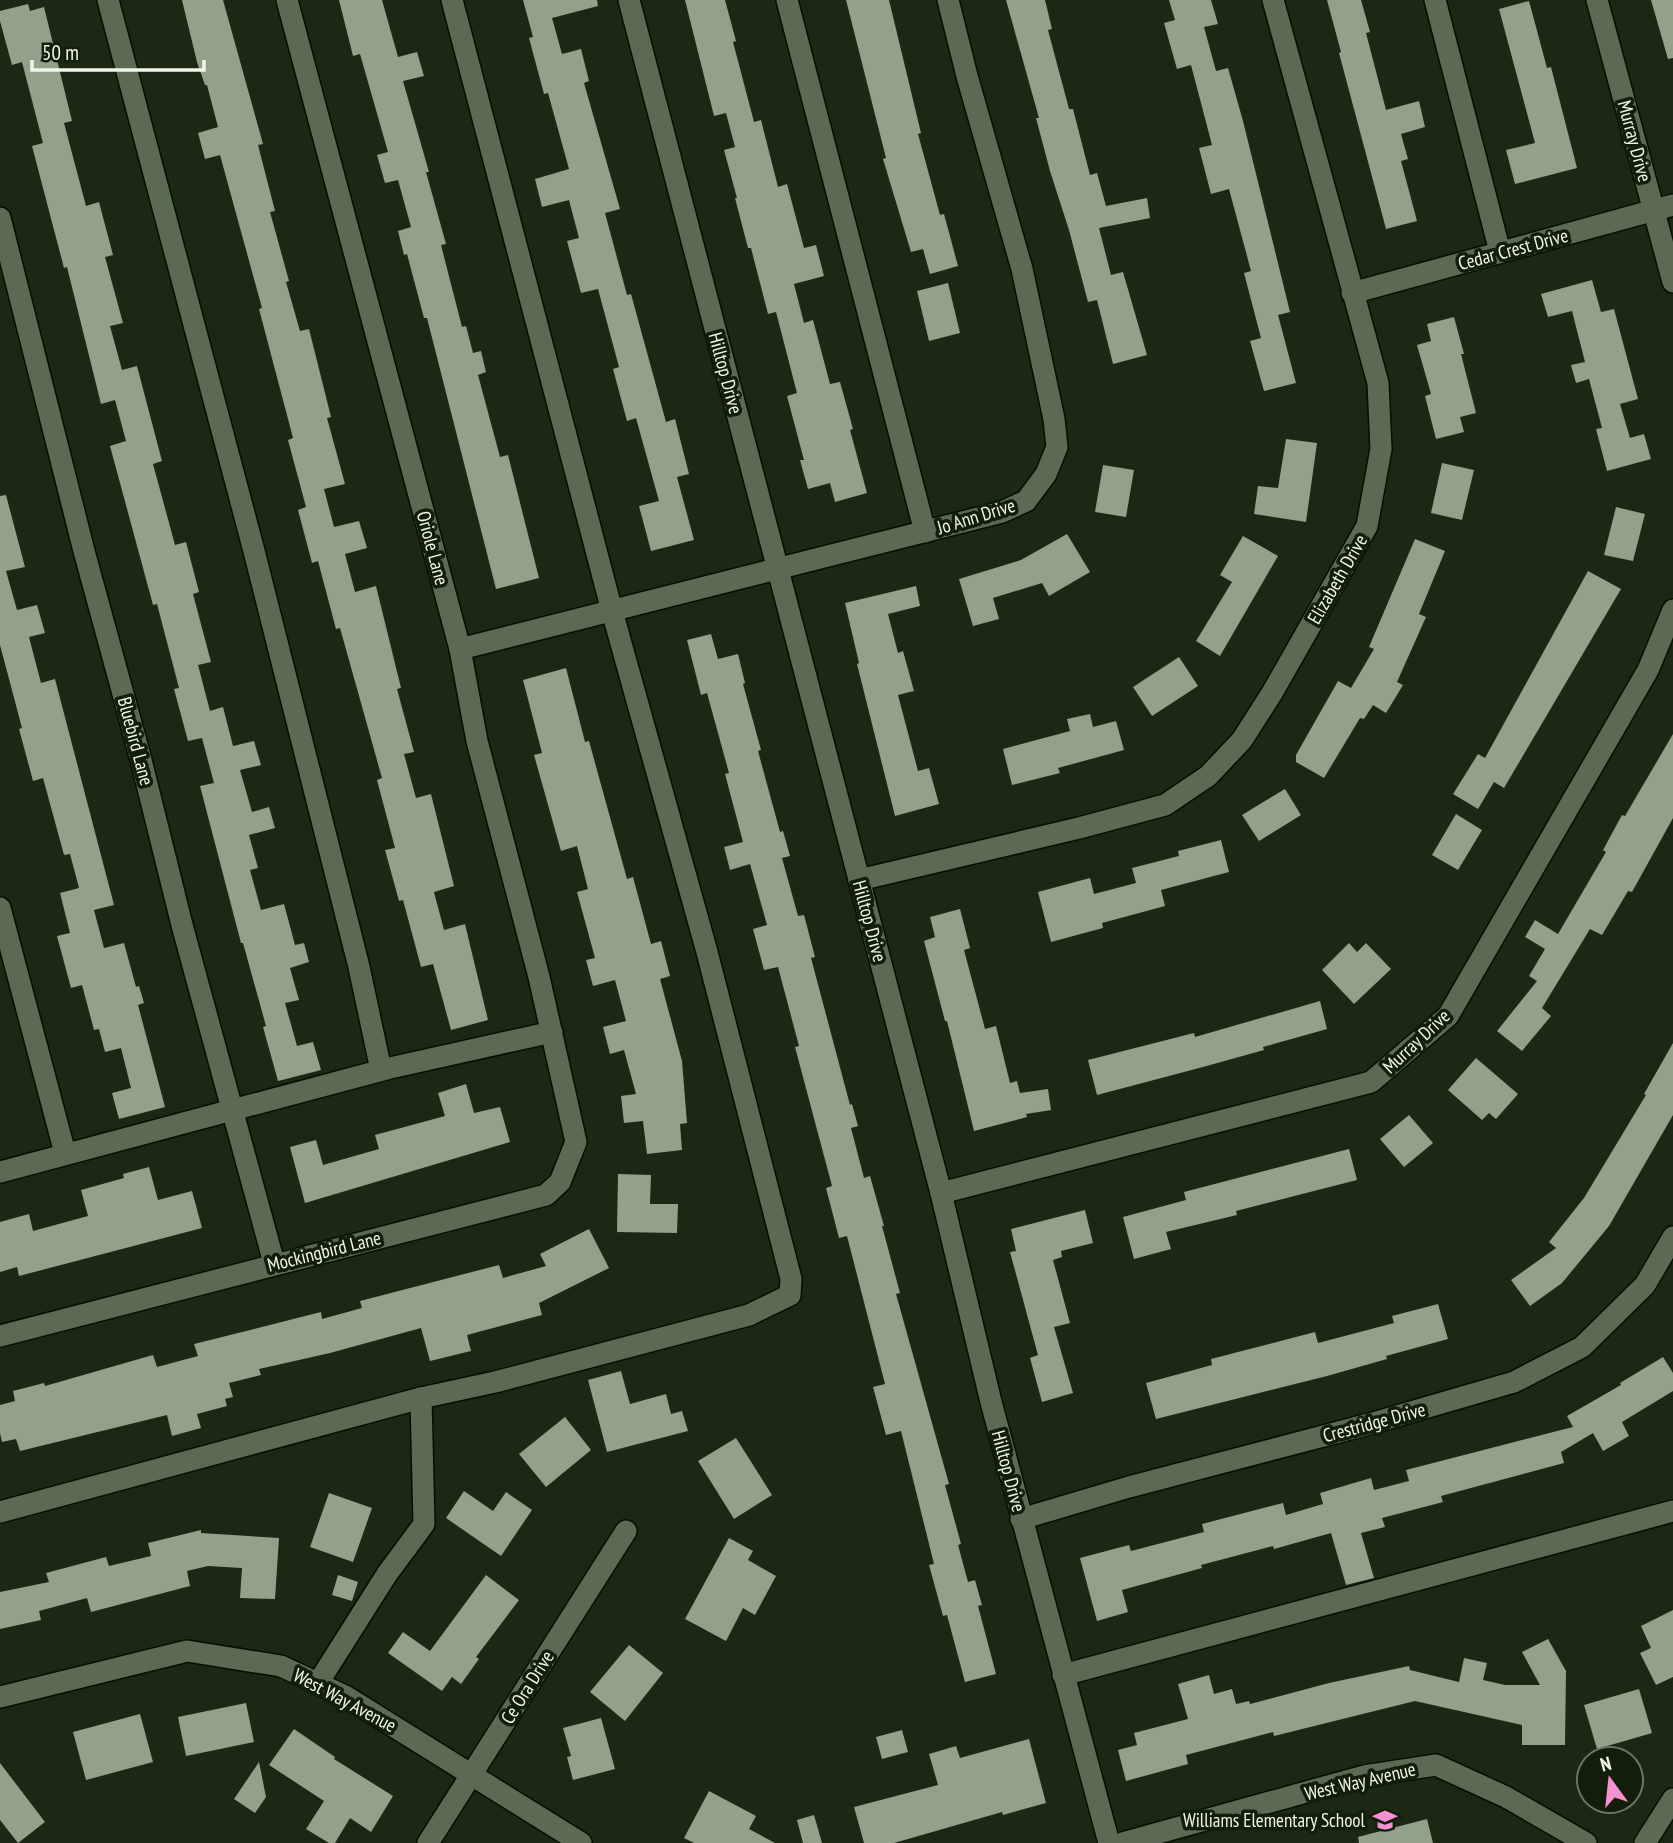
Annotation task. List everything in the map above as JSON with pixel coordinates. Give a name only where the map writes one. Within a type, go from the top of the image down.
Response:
[{"type":"street","points":[[108,0],[258,565],[359,967],[381,1070]]},
{"type":"street","name":"Oriole Lane","points":[[287,0],[460,649],[477,741],[569,1099]]},
{"type":"street","points":[[0,1512],[421,1398],[495,1382],[749,1315],[790,1295],[791,1279],[707,952],[612,611],[452,0]]},
{"type":"street","name":"Hilltop Drive","points":[[629,0],[942,1193],[990,1402],[1109,1843]]},
{"type":"street","points":[[787,0],[925,532]]},
{"type":"street","name":"Jo Ann Drive","points":[[460,649],[1002,512],[1026,501],[1046,474],[1057,447],[1054,419],[1022,269],[948,0]]},
{"type":"street","name":"Elizabeth Drive","points":[[859,880],[1165,805],[1208,776],[1242,740],[1272,693],[1367,526],[1381,449],[1378,383],[1273,0]]},
{"type":"street","points":[[1435,0],[1500,253]]},
{"type":"street","name":"Murray Drive","points":[[1597,0],[1663,208],[1673,282]]},
{"type":"street","name":"Cedar Crest Drive","points":[[1352,293],[1663,208]]},
{"type":"street","name":"Bluebird Lane","points":[[0,218],[182,925],[274,1263]]},
{"type":"street","name":"Murray Drive","points":[[942,1193],[1371,1082],[1448,1016],[1648,670],[1673,610]]},
{"type":"street","points":[[0,908],[65,1153]]},
{"type":"street","points":[[0,1171],[381,1070],[552,1032]]},
{"type":"street","name":"Mockingbird Lane","points":[[0,1336],[545,1195],[560,1182],[576,1142],[569,1099]]},
{"type":"street","name":"Crestridge Drive","points":[[1021,1519],[1514,1382],[1582,1347],[1665,1267],[1673,1237]]},
{"type":"street","points":[[317,1683],[387,1574],[424,1524],[421,1398]]},
{"type":"street","points":[[1063,1675],[1673,1511]]},
{"type":"street","name":"Ce Ora Drive","points":[[428,1843],[626,1531]]},
{"type":"street","name":"West Way Avenue","points":[[0,1697],[187,1651],[281,1666],[345,1696],[581,1843]]},
{"type":"street","name":"West Way Avenue","points":[[1122,1843],[1364,1776],[1436,1765],[1506,1797],[1576,1841]]},
{"type":"street","points":[[1645,1843],[1673,1799]]},
{"type":"building","points":[[182,0],[223,0],[263,144],[258,145],[275,211],[270,212],[289,281],[286,282],[300,331],[309,329],[331,417],[327,418],[345,484],[324,489],[334,527],[359,521],[367,548],[345,554],[355,592],[376,586],[401,688],[397,689],[414,752],[404,754],[416,798],[431,794],[454,886],[434,892],[444,930],[465,924],[488,1020],[451,1030],[433,964],[421,967],[403,900],[399,901],[385,850],[395,848],[377,780],[382,778],[340,628],[336,629],[318,561],[312,563],[298,510],[306,507],[288,440],[293,438],[259,309],[262,308],[220,155],[205,159],[198,133],[218,127],[207,85],[197,62]]},
{"type":"building","points":[[339,0],[382,0],[398,57],[417,52],[424,76],[403,81],[446,244],[441,245],[462,327],[466,326],[473,353],[481,351],[486,372],[478,375],[500,457],[508,455],[539,578],[496,589],[427,318],[424,318],[398,231],[411,227],[398,180],[385,183],[377,155],[388,152],[360,54],[353,56]]},
{"type":"building","points":[[523,0],[597,0],[598,6],[552,18],[562,54],[581,49],[589,81],[584,83],[620,209],[605,213],[627,295],[631,294],[666,422],[675,419],[689,474],[677,477],[694,540],[651,551],[639,506],[659,501],[636,418],[627,421],[613,369],[619,367],[598,289],[581,293],[567,241],[579,238],[569,200],[542,207],[535,179],[569,169],[548,93],[544,94],[529,38],[533,37]]},
{"type":"building","points":[[685,0],[725,0],[754,122],[761,120],[778,187],[787,184],[804,248],[816,245],[824,276],[794,284],[804,323],[813,320],[830,384],[840,382],[867,493],[835,502],[830,483],[808,489],[800,460],[804,460],[787,396],[797,393],[776,312],[768,314],[735,198],[724,150],[735,147],[726,113],[714,116]]},
{"type":"building","points":[[846,0],[889,0],[921,133],[918,134],[940,215],[944,214],[958,266],[930,274],[923,249],[911,252],[883,159],[886,158]]},
{"type":"building","points":[[1006,0],[1045,0],[1052,29],[1048,30],[1069,109],[1073,109],[1090,175],[1097,173],[1106,206],[1147,198],[1150,218],[1099,228],[1111,275],[1123,272],[1147,355],[1113,364],[1097,300],[1088,302],[1050,171],[1036,118],[1039,118]]},
{"type":"building","points":[[1169,0],[1211,0],[1218,24],[1204,27],[1216,71],[1228,68],[1243,121],[1290,312],[1278,315],[1296,383],[1264,391],[1250,341],[1261,338],[1244,273],[1251,271],[1229,189],[1211,194],[1199,148],[1212,145],[1191,65],[1177,69],[1164,23],[1175,20]]},
{"type":"building","points":[[1327,0],[1361,0],[1370,32],[1366,33],[1386,110],[1419,101],[1425,127],[1401,134],[1408,159],[1401,161],[1417,221],[1386,229]]},
{"type":"building","points":[[1651,0],[1673,0],[1673,58],[1668,59]]},
{"type":"building","points":[[1529,1],[1547,68],[1551,67],[1577,168],[1515,184],[1506,150],[1535,143],[1499,9]]},
{"type":"building","points":[[28,4],[30,11],[44,7],[72,121],[64,123],[86,206],[99,202],[113,255],[105,257],[123,323],[110,326],[122,370],[137,366],[162,461],[153,464],[175,545],[186,542],[199,592],[193,594],[211,662],[198,665],[210,711],[223,707],[233,746],[254,741],[261,765],[240,770],[252,812],[269,807],[275,828],[249,835],[258,868],[250,870],[261,910],[284,904],[295,945],[304,943],[309,962],[290,968],[299,1000],[285,1003],[297,1046],[313,1042],[321,1070],[278,1081],[263,1027],[266,1026],[200,786],[214,783],[202,738],[188,741],[174,689],[179,688],[157,604],[153,605],[110,446],[126,441],[115,400],[101,404],[67,267],[64,268],[32,146],[43,143],[22,62],[12,65],[0,21],[0,11]]},
{"type":"building","points":[[1592,280],[1601,312],[1614,309],[1638,399],[1620,404],[1630,438],[1644,434],[1651,459],[1607,471],[1596,429],[1602,428],[1589,379],[1576,383],[1571,365],[1585,362],[1572,311],[1548,317],[1541,294]]},
{"type":"building","points":[[948,283],[960,333],[929,341],[917,291]]},
{"type":"building","points":[[1454,317],[1476,413],[1460,417],[1464,432],[1436,439],[1425,396],[1431,394],[1417,345],[1431,341],[1427,324]]},
{"type":"building","points":[[1286,439],[1317,443],[1306,522],[1254,514],[1258,486],[1278,488]]},
{"type":"building","points":[[1442,463],[1474,470],[1462,520],[1431,513]]},
{"type":"building","points":[[1103,465],[1134,470],[1126,517],[1095,512]]},
{"type":"building","points":[[6,495],[25,567],[6,571],[17,610],[37,605],[45,633],[29,637],[41,683],[55,679],[114,905],[94,910],[104,948],[124,943],[136,987],[139,986],[144,1003],[138,1005],[165,1107],[119,1119],[112,1093],[131,1088],[121,1048],[105,1052],[99,1029],[94,1030],[82,985],[71,988],[57,936],[70,933],[60,893],[79,888],[70,854],[64,855],[43,778],[33,781],[0,645],[0,496]]},
{"type":"building","points":[[1616,507],[1645,514],[1633,561],[1604,555]]},
{"type":"building","points":[[1067,534],[1090,572],[1049,596],[1042,583],[993,598],[999,619],[973,626],[959,579],[1021,560]]},
{"type":"building","points":[[1243,536],[1278,556],[1220,656],[1196,641],[1232,582],[1220,575]]},
{"type":"building","points":[[1415,539],[1445,551],[1419,614],[1426,617],[1397,682],[1403,685],[1386,713],[1373,705],[1364,719],[1360,718],[1324,778],[1296,762],[1296,755],[1338,681],[1351,688],[1374,649],[1369,647]]},
{"type":"building","points":[[1588,571],[1621,589],[1504,788],[1494,782],[1478,809],[1453,794],[1478,754],[1485,758]]},
{"type":"building","points":[[916,586],[920,606],[888,614],[898,653],[903,651],[914,691],[898,695],[918,771],[929,768],[939,804],[895,816],[857,664],[859,663],[845,603]]},
{"type":"building","points":[[711,634],[718,659],[738,654],[745,683],[743,684],[761,750],[758,751],[780,832],[783,831],[790,856],[782,858],[798,916],[804,915],[815,957],[811,958],[858,1126],[851,1128],[864,1178],[870,1176],[884,1226],[900,1293],[896,1294],[949,1484],[945,1485],[961,1544],[958,1545],[968,1582],[975,1580],[982,1605],[978,1606],[996,1674],[965,1682],[947,1615],[943,1616],[929,1565],[934,1564],[901,1431],[886,1435],[873,1387],[885,1384],[847,1236],[839,1238],[826,1188],[832,1186],[795,1047],[799,1046],[778,967],[764,970],[753,929],[767,925],[750,864],[730,870],[724,847],[743,842],[725,774],[729,773],[707,693],[701,695],[687,640]]},
{"type":"building","points":[[1179,657],[1198,686],[1152,716],[1133,687]]},
{"type":"building","points":[[566,668],[585,742],[589,741],[627,879],[633,877],[651,944],[661,941],[670,976],[660,979],[682,1061],[687,1123],[680,1124],[682,1150],[647,1154],[643,1121],[624,1123],[621,1096],[636,1094],[624,1050],[610,1054],[603,1027],[626,1021],[615,980],[593,986],[586,960],[595,958],[577,892],[588,889],[577,846],[561,851],[534,755],[542,753],[523,680]]},
{"type":"building","points":[[1090,714],[1093,727],[1116,721],[1124,750],[1058,768],[1060,773],[1012,785],[1003,749],[1070,731],[1067,719]]},
{"type":"building","points":[[1673,734],[1673,818],[1632,892],[1628,891],[1602,935],[1590,929],[1542,1008],[1551,1016],[1522,1051],[1497,1031],[1537,981],[1529,976],[1545,949],[1525,937],[1535,920],[1558,934],[1606,852],[1603,850],[1622,815],[1625,816]]},
{"type":"building","points":[[1285,789],[1301,815],[1259,841],[1242,815]]},
{"type":"building","points":[[1456,814],[1482,830],[1458,870],[1432,855]]},
{"type":"building","points":[[1221,840],[1229,872],[1161,890],[1165,906],[1102,923],[1103,928],[1051,942],[1038,892],[1090,878],[1094,894],[1136,883],[1132,868],[1179,856],[1178,851]]},
{"type":"building","points":[[960,909],[970,948],[964,950],[985,1029],[996,1026],[1010,1083],[1017,1081],[1020,1093],[1048,1089],[1051,1110],[1026,1114],[1027,1117],[974,1131],[924,941],[935,937],[930,917]]},
{"type":"building","points":[[1349,943],[1357,952],[1366,943],[1391,969],[1354,1004],[1322,970]]},
{"type":"building","points":[[1320,1001],[1327,1029],[1263,1047],[1264,1050],[1097,1095],[1088,1060],[1194,1033],[1195,1037]]},
{"type":"building","points":[[1673,1043],[1673,1115],[1609,1226],[1562,1283],[1530,1306],[1511,1280],[1556,1248],[1549,1242],[1584,1198],[1646,1095],[1644,1094]]},
{"type":"building","points":[[1476,1058],[1518,1094],[1496,1119],[1489,1113],[1482,1120],[1448,1090]]},
{"type":"building","points":[[466,1084],[474,1113],[500,1107],[510,1142],[305,1203],[290,1147],[316,1140],[323,1165],[379,1149],[375,1135],[445,1116],[438,1093]]},
{"type":"building","points":[[1409,1115],[1433,1143],[1404,1167],[1380,1139]]},
{"type":"building","points":[[1349,1149],[1357,1180],[1236,1211],[1237,1215],[1166,1232],[1171,1249],[1134,1259],[1123,1217],[1186,1200],[1184,1192]]},
{"type":"building","points":[[149,1167],[158,1200],[192,1191],[202,1228],[19,1276],[17,1267],[0,1272],[0,1222],[29,1214],[33,1231],[88,1216],[81,1190],[124,1178],[123,1174]]},
{"type":"building","points":[[618,1174],[651,1175],[650,1204],[678,1204],[677,1233],[617,1232]]},
{"type":"building","points":[[1085,1210],[1093,1243],[1061,1251],[1062,1257],[1053,1260],[1070,1323],[1054,1327],[1073,1393],[1042,1402],[1030,1358],[1038,1355],[1010,1252],[1016,1251],[1011,1229]]},
{"type":"building","points":[[589,1229],[609,1268],[539,1303],[542,1315],[467,1335],[471,1351],[430,1361],[421,1328],[259,1369],[261,1375],[229,1383],[233,1397],[225,1399],[227,1406],[197,1414],[201,1428],[172,1436],[167,1415],[20,1451],[16,1439],[2,1442],[0,1405],[15,1401],[13,1391],[44,1383],[45,1386],[153,1355],[157,1367],[198,1356],[194,1344],[321,1312],[322,1319],[362,1308],[360,1301],[499,1265],[503,1278],[546,1266],[540,1254]]},
{"type":"building","points":[[1438,1304],[1448,1339],[1327,1376],[1156,1419],[1146,1383],[1212,1365],[1211,1359],[1315,1332],[1318,1343],[1394,1323],[1392,1316]]},
{"type":"building","points":[[1663,1357],[1673,1373],[1673,1391],[1622,1422],[1629,1436],[1603,1451],[1593,1433],[1561,1452],[1564,1463],[1441,1496],[1443,1502],[1382,1518],[1385,1527],[1361,1533],[1374,1578],[1346,1585],[1331,1533],[1201,1565],[1202,1568],[1122,1590],[1128,1612],[1097,1621],[1080,1558],[1129,1545],[1131,1551],[1204,1532],[1202,1524],[1283,1503],[1286,1515],[1323,1504],[1320,1493],[1371,1478],[1374,1490],[1409,1481],[1406,1470],[1573,1427],[1567,1416]]},
{"type":"building","points":[[621,1371],[630,1404],[666,1394],[671,1414],[682,1411],[688,1431],[607,1452],[588,1380]]},
{"type":"building","points":[[565,1417],[591,1450],[546,1487],[519,1454]]},
{"type":"building","points":[[736,1438],[772,1495],[734,1519],[698,1461]]},
{"type":"building","points":[[464,1491],[493,1511],[506,1492],[532,1510],[501,1556],[446,1518]]},
{"type":"building","points":[[329,1493],[372,1508],[353,1562],[310,1547]]},
{"type":"building","points":[[201,1530],[201,1533],[279,1538],[275,1599],[240,1598],[242,1568],[208,1566],[187,1571],[190,1586],[91,1612],[87,1598],[39,1611],[41,1620],[0,1629],[0,1592],[49,1582],[46,1573],[106,1557],[109,1566],[151,1556],[148,1543]]},
{"type":"building","points":[[729,1538],[753,1551],[748,1560],[776,1576],[755,1615],[743,1608],[726,1641],[685,1619]]},
{"type":"building","points":[[338,1575],[358,1582],[352,1601],[332,1595]]},
{"type":"building","points":[[486,1575],[519,1600],[476,1657],[479,1659],[461,1684],[452,1677],[442,1691],[388,1653],[403,1632],[430,1651]]},
{"type":"building","points":[[1673,1610],[1673,1677],[1656,1685],[1640,1653],[1651,1648],[1641,1626]]},
{"type":"building","points":[[1548,1639],[1566,1671],[1565,1745],[1522,1745],[1522,1725],[1415,1701],[1274,1736],[1273,1732],[1186,1755],[1188,1764],[1126,1781],[1118,1750],[1137,1745],[1134,1733],[1188,1719],[1178,1684],[1209,1675],[1214,1694],[1232,1689],[1236,1704],[1249,1701],[1250,1704],[1409,1666],[1410,1670],[1459,1682],[1464,1658],[1487,1663],[1483,1680],[1505,1685],[1540,1685],[1522,1652]]},
{"type":"building","points":[[629,1645],[663,1673],[625,1721],[590,1692]]},
{"type":"building","points":[[1639,1689],[1652,1733],[1611,1745],[1596,1745],[1584,1705]]},
{"type":"building","points":[[246,1703],[254,1742],[186,1756],[178,1717]]},
{"type":"building","points":[[140,1714],[153,1762],[86,1780],[73,1732]]},
{"type":"building","points":[[601,1718],[615,1769],[573,1780],[567,1757],[571,1756],[563,1728]]},
{"type":"building","points":[[294,1729],[335,1757],[334,1759],[393,1796],[371,1832],[350,1818],[335,1843],[329,1843],[306,1829],[324,1801],[269,1765]]},
{"type":"building","points":[[902,1730],[908,1752],[882,1759],[876,1737]]},
{"type":"building","points":[[1029,1739],[1046,1803],[1003,1815],[1002,1812],[894,1843],[864,1843],[854,1807],[938,1785],[929,1754],[956,1746],[960,1758]]},
{"type":"building","points":[[259,1762],[266,1797],[255,1813],[234,1799]]},
{"type":"building","points":[[0,1763],[45,1822],[18,1843],[0,1820]]},
{"type":"building","points":[[709,1791],[756,1816],[749,1829],[775,1843],[694,1843],[684,1838]]},
{"type":"building","points":[[814,1815],[822,1843],[803,1843],[797,1820]]},
{"type":"building","points":[[1427,1819],[1433,1843],[1359,1843],[1358,1837]]},
{"type":"place","name":"Williams Elementary School","points":[[1385,1820]]}]
